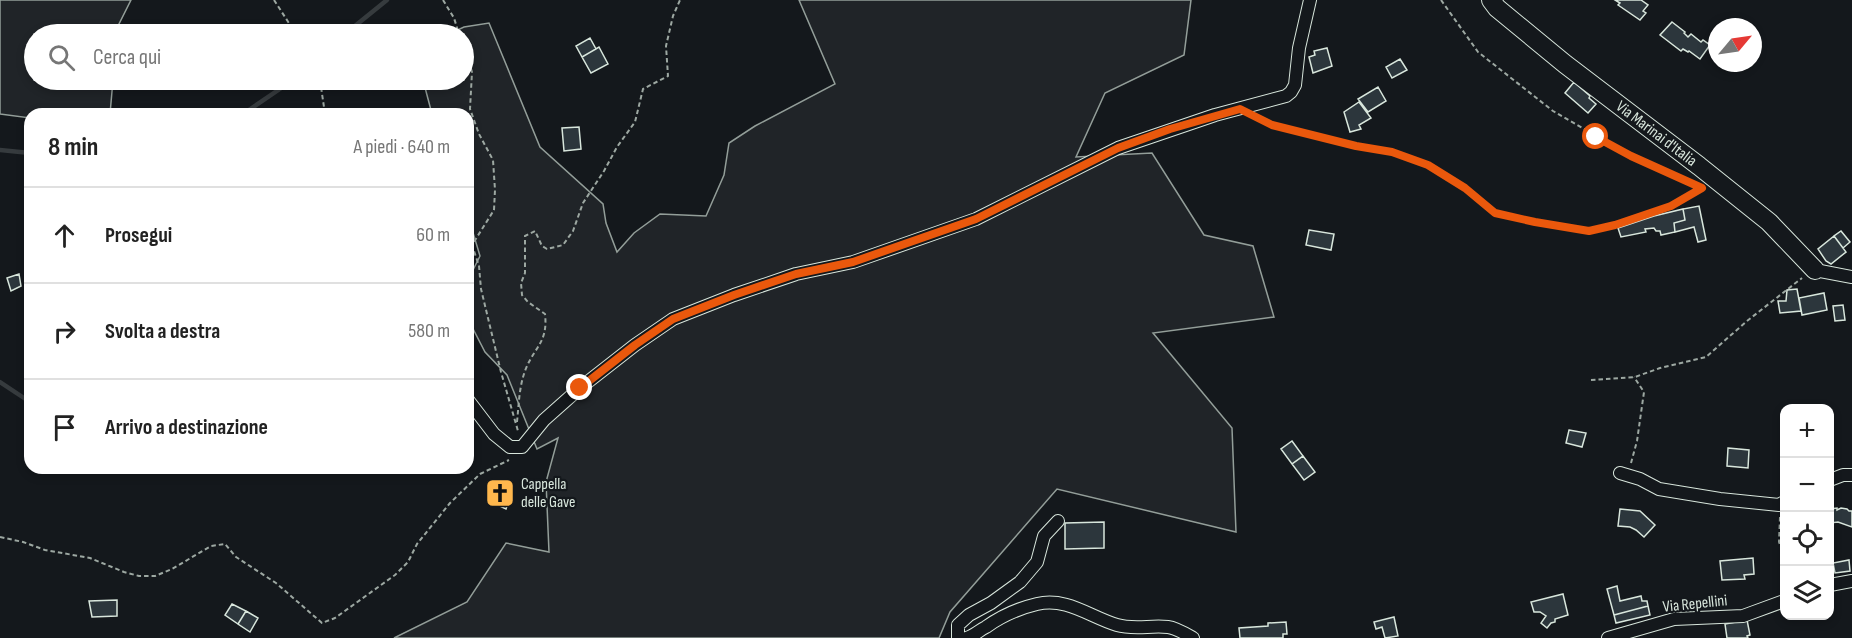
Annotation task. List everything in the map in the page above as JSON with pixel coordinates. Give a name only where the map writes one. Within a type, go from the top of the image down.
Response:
[{"type":"street","points":[[474,408],[494,434],[510,447],[522,447],[544,420],[580,388],[673,319],[796,274],[853,262],[976,219],[1118,148],[1181,126],[1286,96],[1295,86],[1299,48],[1310,0]]},
{"type":"street","name":"Via Marinai d'Italia","points":[[1491,0],[1497,8],[1565,64],[1769,222],[1815,270]]},
{"type":"street","points":[[1815,270],[1852,277]]},
{"type":"street","points":[[1624,474],[1659,489],[1720,499],[1780,503]]},
{"type":"street","points":[[1834,478],[1843,475],[1852,476]]},
{"type":"street","points":[[958,638],[958,625],[1020,582],[1037,562],[1044,536],[1058,521]]},
{"type":"street","points":[[1834,584],[1852,581]]},
{"type":"street","points":[[966,638],[973,637],[986,626],[1004,617],[1036,604],[1050,602],[1080,609],[1117,625],[1138,628],[1170,627],[1193,638]]},
{"type":"street","name":"Via Repellini","points":[[1608,638],[1674,619],[1743,616],[1780,603]]},
{"type":"path","points":[[274,0],[290,24]]},
{"type":"path","points":[[443,0],[456,24]]},
{"type":"path","points":[[474,252],[501,372],[517,425],[520,389],[526,367],[541,344],[546,321],[545,314],[522,295],[521,283],[525,273],[525,236],[535,231],[542,246],[548,249],[564,245],[573,231],[583,204],[617,147],[635,122],[643,89],[668,76],[666,46],[673,16],[680,0]]},
{"type":"path","points":[[1240,109],[1272,125],[1356,146],[1392,152],[1428,165],[1465,188],[1495,213],[1535,222],[1589,231],[1615,225],[1671,206],[1702,188],[1631,156],[1553,111],[1478,52],[1441,0]]},
{"type":"path","points":[[321,90],[324,108]]},
{"type":"path","points":[[470,108],[471,90]]},
{"type":"path","points":[[474,120],[493,160],[495,190],[494,210],[474,242]]},
{"type":"path","points":[[1591,380],[1634,377],[1706,357],[1747,321],[1815,270]]},
{"type":"path","points":[[1624,474],[1637,441],[1644,392],[1634,377]]},
{"type":"path","points":[[0,537],[17,540],[45,550],[90,558],[139,576],[155,576],[172,569],[211,546],[225,544],[236,557],[276,583],[322,623],[335,618],[395,575],[408,562],[417,544],[450,503],[480,474],[511,459],[522,447]]},
{"type":"path","points":[[1780,529],[1780,544]]},
{"type":"shaded area","points":[[0,0],[131,0],[119,24],[24,24],[24,90],[112,90],[111,108],[24,108],[24,117],[0,114]]},
{"type":"shaded area","points":[[799,0],[1191,0],[1184,55],[1105,93],[1076,157],[1152,153],[1204,235],[1253,246],[1274,317],[1153,333],[1232,428],[1236,532],[1057,489],[950,612],[939,638],[394,638],[467,602],[506,543],[549,552],[546,482],[558,438],[537,449],[507,375],[485,352],[474,331],[474,268],[480,256],[474,236],[474,108],[430,108],[426,90],[474,90],[474,25],[489,23],[540,147],[603,204],[606,223],[617,252],[634,233],[660,214],[706,216],[724,175],[729,143],[755,126],[835,84]]},
{"type":"building","points":[[1615,0],[1641,0],[1648,5],[1643,11],[1646,13],[1640,20],[1618,5],[1620,3]]},
{"type":"building","points":[[1672,22],[1688,37],[1691,34],[1701,42],[1703,40],[1708,44],[1708,48],[1700,59],[1689,51],[1683,49],[1681,51],[1660,35]]},
{"type":"building","points":[[590,38],[596,49],[582,57],[576,46]]},
{"type":"building","points":[[599,47],[608,64],[591,73],[582,57]]},
{"type":"building","points":[[1327,48],[1332,66],[1313,73],[1309,57],[1315,55],[1314,51]]},
{"type":"building","points":[[1400,59],[1407,70],[1392,78],[1386,67]]},
{"type":"building","points":[[1574,82],[1596,104],[1588,113],[1565,93]]},
{"type":"building","points":[[1378,87],[1386,101],[1368,112],[1358,99]]},
{"type":"building","points":[[1359,102],[1371,118],[1359,125],[1361,129],[1350,132],[1344,112]]},
{"type":"building","points":[[579,127],[581,149],[564,151],[562,128]]},
{"type":"building","points":[[1699,206],[1706,240],[1698,242],[1694,227],[1675,232],[1674,223],[1685,220],[1683,209]]},
{"type":"building","points":[[1683,209],[1685,220],[1674,223],[1675,232],[1661,235],[1660,231],[1654,228],[1621,237],[1618,228]]},
{"type":"building","points":[[1309,230],[1334,234],[1331,250],[1306,245]]},
{"type":"building","points":[[1841,231],[1850,242],[1843,248],[1834,236]]},
{"type":"building","points":[[1834,236],[1846,252],[1831,264],[1826,261],[1818,249]]},
{"type":"building","points":[[19,274],[21,286],[11,291],[7,278]]},
{"type":"building","points":[[1797,289],[1801,311],[1780,313],[1778,301],[1786,301],[1787,290]]},
{"type":"building","points":[[1824,293],[1827,310],[1802,315],[1799,298]]},
{"type":"building","points":[[1843,305],[1845,320],[1835,321],[1833,306]]},
{"type":"building","points":[[1569,430],[1586,433],[1582,447],[1566,443]]},
{"type":"building","points":[[1292,441],[1303,456],[1292,464],[1281,449]]},
{"type":"building","points":[[1728,448],[1749,450],[1748,468],[1727,466]]},
{"type":"building","points":[[1303,456],[1315,472],[1304,480],[1292,464]]},
{"type":"building","name":"Cappella delle Gave","points":[[501,480],[511,483],[506,495],[510,497],[506,509],[491,502]]},
{"type":"building","points":[[1834,508],[1852,511],[1852,527],[1834,522]]},
{"type":"building","points":[[1620,509],[1640,511],[1655,525],[1644,537],[1630,527],[1618,526]]},
{"type":"building","points":[[1104,522],[1104,548],[1065,549],[1065,523]]},
{"type":"building","points":[[1753,558],[1754,574],[1744,575],[1745,579],[1722,580],[1720,561]]},
{"type":"building","points":[[1849,560],[1850,571],[1835,573],[1834,563]]},
{"type":"building","points":[[1617,586],[1620,601],[1641,596],[1642,601],[1647,601],[1648,606],[1614,615],[1607,589]]},
{"type":"building","points":[[1563,594],[1568,615],[1555,619],[1555,622],[1547,628],[1541,623],[1546,616],[1540,612],[1534,612],[1531,602]]},
{"type":"building","points":[[117,600],[117,616],[92,617],[89,601]]},
{"type":"building","points":[[232,604],[246,611],[238,624],[225,615]]},
{"type":"building","points":[[1648,606],[1650,615],[1616,623],[1614,615]]},
{"type":"building","points":[[246,611],[258,618],[250,632],[238,624]]},
{"type":"building","points":[[1394,617],[1398,636],[1385,638],[1382,627],[1376,629],[1374,622]]},
{"type":"building","points":[[1747,620],[1750,635],[1747,636],[1748,638],[1727,638],[1725,624]]},
{"type":"building","points":[[1286,622],[1287,634],[1283,634],[1283,638],[1240,638],[1239,628]]},
{"type":"waterway","points":[[357,24],[387,0]]},
{"type":"waterway","points":[[252,108],[278,90]]},
{"type":"waterway","points":[[0,150],[24,152]]},
{"type":"waterway","points":[[0,382],[24,398]]},
{"type":"place","name":"Cappella delle Gave","points":[[500,493]]},
{"type":"route","points":[[580,388],[673,319],[796,274],[853,262],[976,219],[1118,148],[1170,129],[1240,109],[1272,125],[1356,146],[1392,152],[1428,165],[1465,188],[1495,213],[1535,222],[1589,231],[1615,225],[1671,206],[1702,188],[1631,156],[1596,137]]}]
